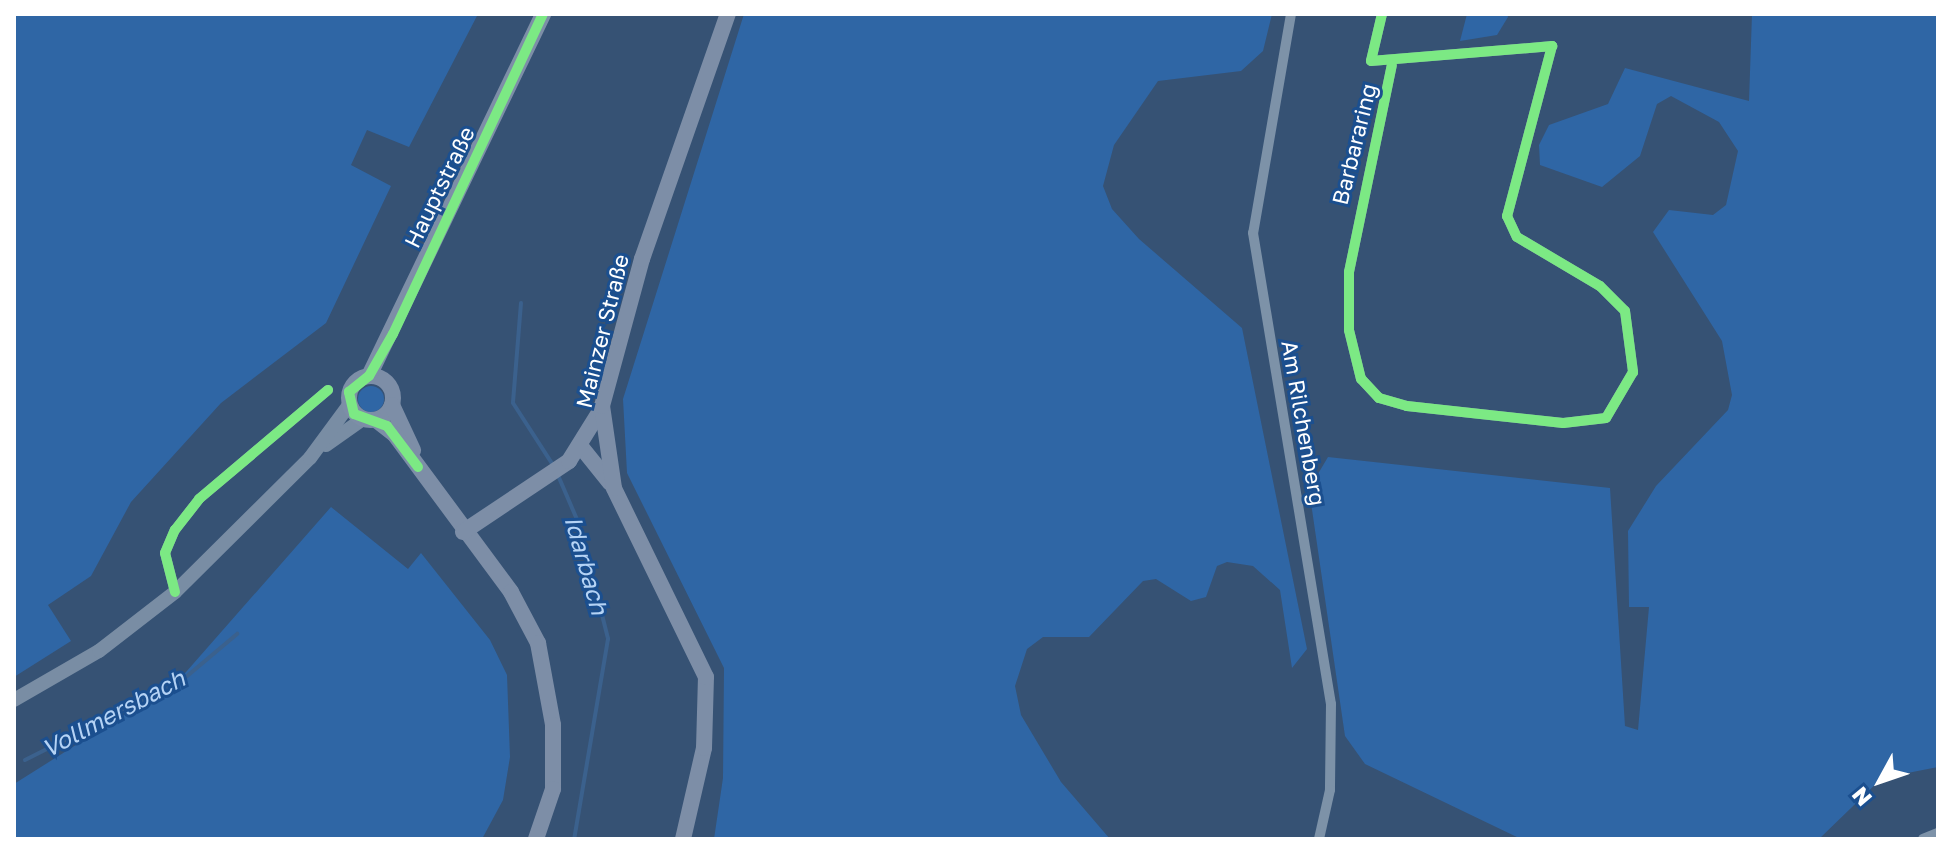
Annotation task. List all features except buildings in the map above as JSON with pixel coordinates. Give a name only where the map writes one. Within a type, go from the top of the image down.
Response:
[{"type":"main road","name":"Hauptstraße","points":[[369,376],[393,334],[543,14]]},
{"type":"main road","name":"Mainzer Straße","points":[[683,839],[704,748],[706,677],[614,488],[602,406],[642,259],[728,14]]},
{"type":"main road","name":"Hauptstraße","points":[[389,385],[393,334]]},
{"type":"main road","points":[[14,700],[99,651],[175,592],[310,458],[349,405],[352,386],[369,376],[389,385],[392,405],[418,467]]},
{"type":"main road","points":[[349,405],[418,467],[463,532],[521,606],[545,666],[553,789],[536,839]]},
{"type":"main road","points":[[310,458],[392,405]]},
{"type":"main road","points":[[463,532],[547,477],[582,448],[602,406]]},
{"type":"main road","points":[[582,448],[614,488]]},
{"type":"street","name":"Am Rilchenberg","points":[[1291,14],[1253,233],[1331,704],[1330,790],[1319,839]]},
{"type":"street","points":[[1382,14],[1371,61],[1392,65]]},
{"type":"street","name":"Barbararing","points":[[1552,46],[1507,193],[1508,221],[1517,237],[1600,286],[1625,311],[1634,349],[1626,392],[1600,421],[1563,423],[1390,402],[1361,379],[1349,330],[1349,272],[1392,65],[1486,47],[1552,46]]},
{"type":"street","points":[[175,592],[165,553],[199,499],[328,390]]},
{"type":"street","points":[[1923,839],[1938,833]]},
{"type":"shaded area","points":[[14,14],[478,14],[409,147],[367,130],[351,165],[391,186],[326,323],[221,403],[131,502],[91,576],[48,605],[71,641],[14,677]]},
{"type":"shaded area","points":[[744,14],[1272,14],[1263,51],[1241,71],[1158,81],[1114,145],[1103,186],[1112,209],[1139,239],[1242,328],[1307,649],[1292,668],[1280,590],[1253,566],[1227,562],[1217,566],[1206,597],[1191,601],[1156,579],[1143,581],[1089,637],[1043,637],[1027,649],[1015,686],[1021,715],[1061,782],[1110,839],[714,839],[723,778],[724,668],[627,473],[623,399]]},
{"type":"shaded area","points":[[1467,14],[1507,14],[1508,17],[1497,35],[1460,41]]},
{"type":"shaded area","points":[[1752,14],[1938,14],[1938,767],[1882,778],[1819,839],[1521,839],[1365,764],[1345,736],[1309,489],[1328,457],[1610,488],[1625,726],[1638,730],[1649,607],[1629,607],[1628,531],[1656,486],[1728,410],[1732,395],[1722,341],[1653,232],[1669,210],[1713,215],[1726,205],[1738,151],[1719,122],[1671,96],[1657,104],[1640,156],[1602,187],[1540,165],[1539,145],[1549,125],[1608,104],[1625,68],[1749,101]]},
{"type":"shaded area","points":[[371,386],[380,390],[384,399],[380,408],[371,412],[362,408],[358,399],[362,390]]},
{"type":"shaded area","points":[[331,507],[408,569],[421,553],[490,640],[507,675],[510,757],[503,800],[482,839],[14,839],[14,784],[179,680]]},
{"type":"waterway","name":"Idarbach","points":[[521,303],[513,403],[553,465]]},
{"type":"waterway","name":"Idarbach","points":[[557,473],[579,524],[608,639],[574,839]]},
{"type":"waterway","name":"Vollmersbach","points":[[25,760],[180,682],[237,634]]},
{"type":"cycle path","points":[[418,467],[387,426],[354,414],[349,392],[369,376],[393,334],[543,14]]},
{"type":"cycle path","points":[[1382,14],[1371,61],[1552,46],[1507,216],[1517,237],[1600,286],[1625,311],[1633,372],[1606,418],[1563,423],[1407,406],[1379,398],[1361,379],[1349,330],[1349,272],[1392,65]]},
{"type":"cycle path","points":[[175,592],[165,553],[175,530],[199,499],[328,390]]}]
